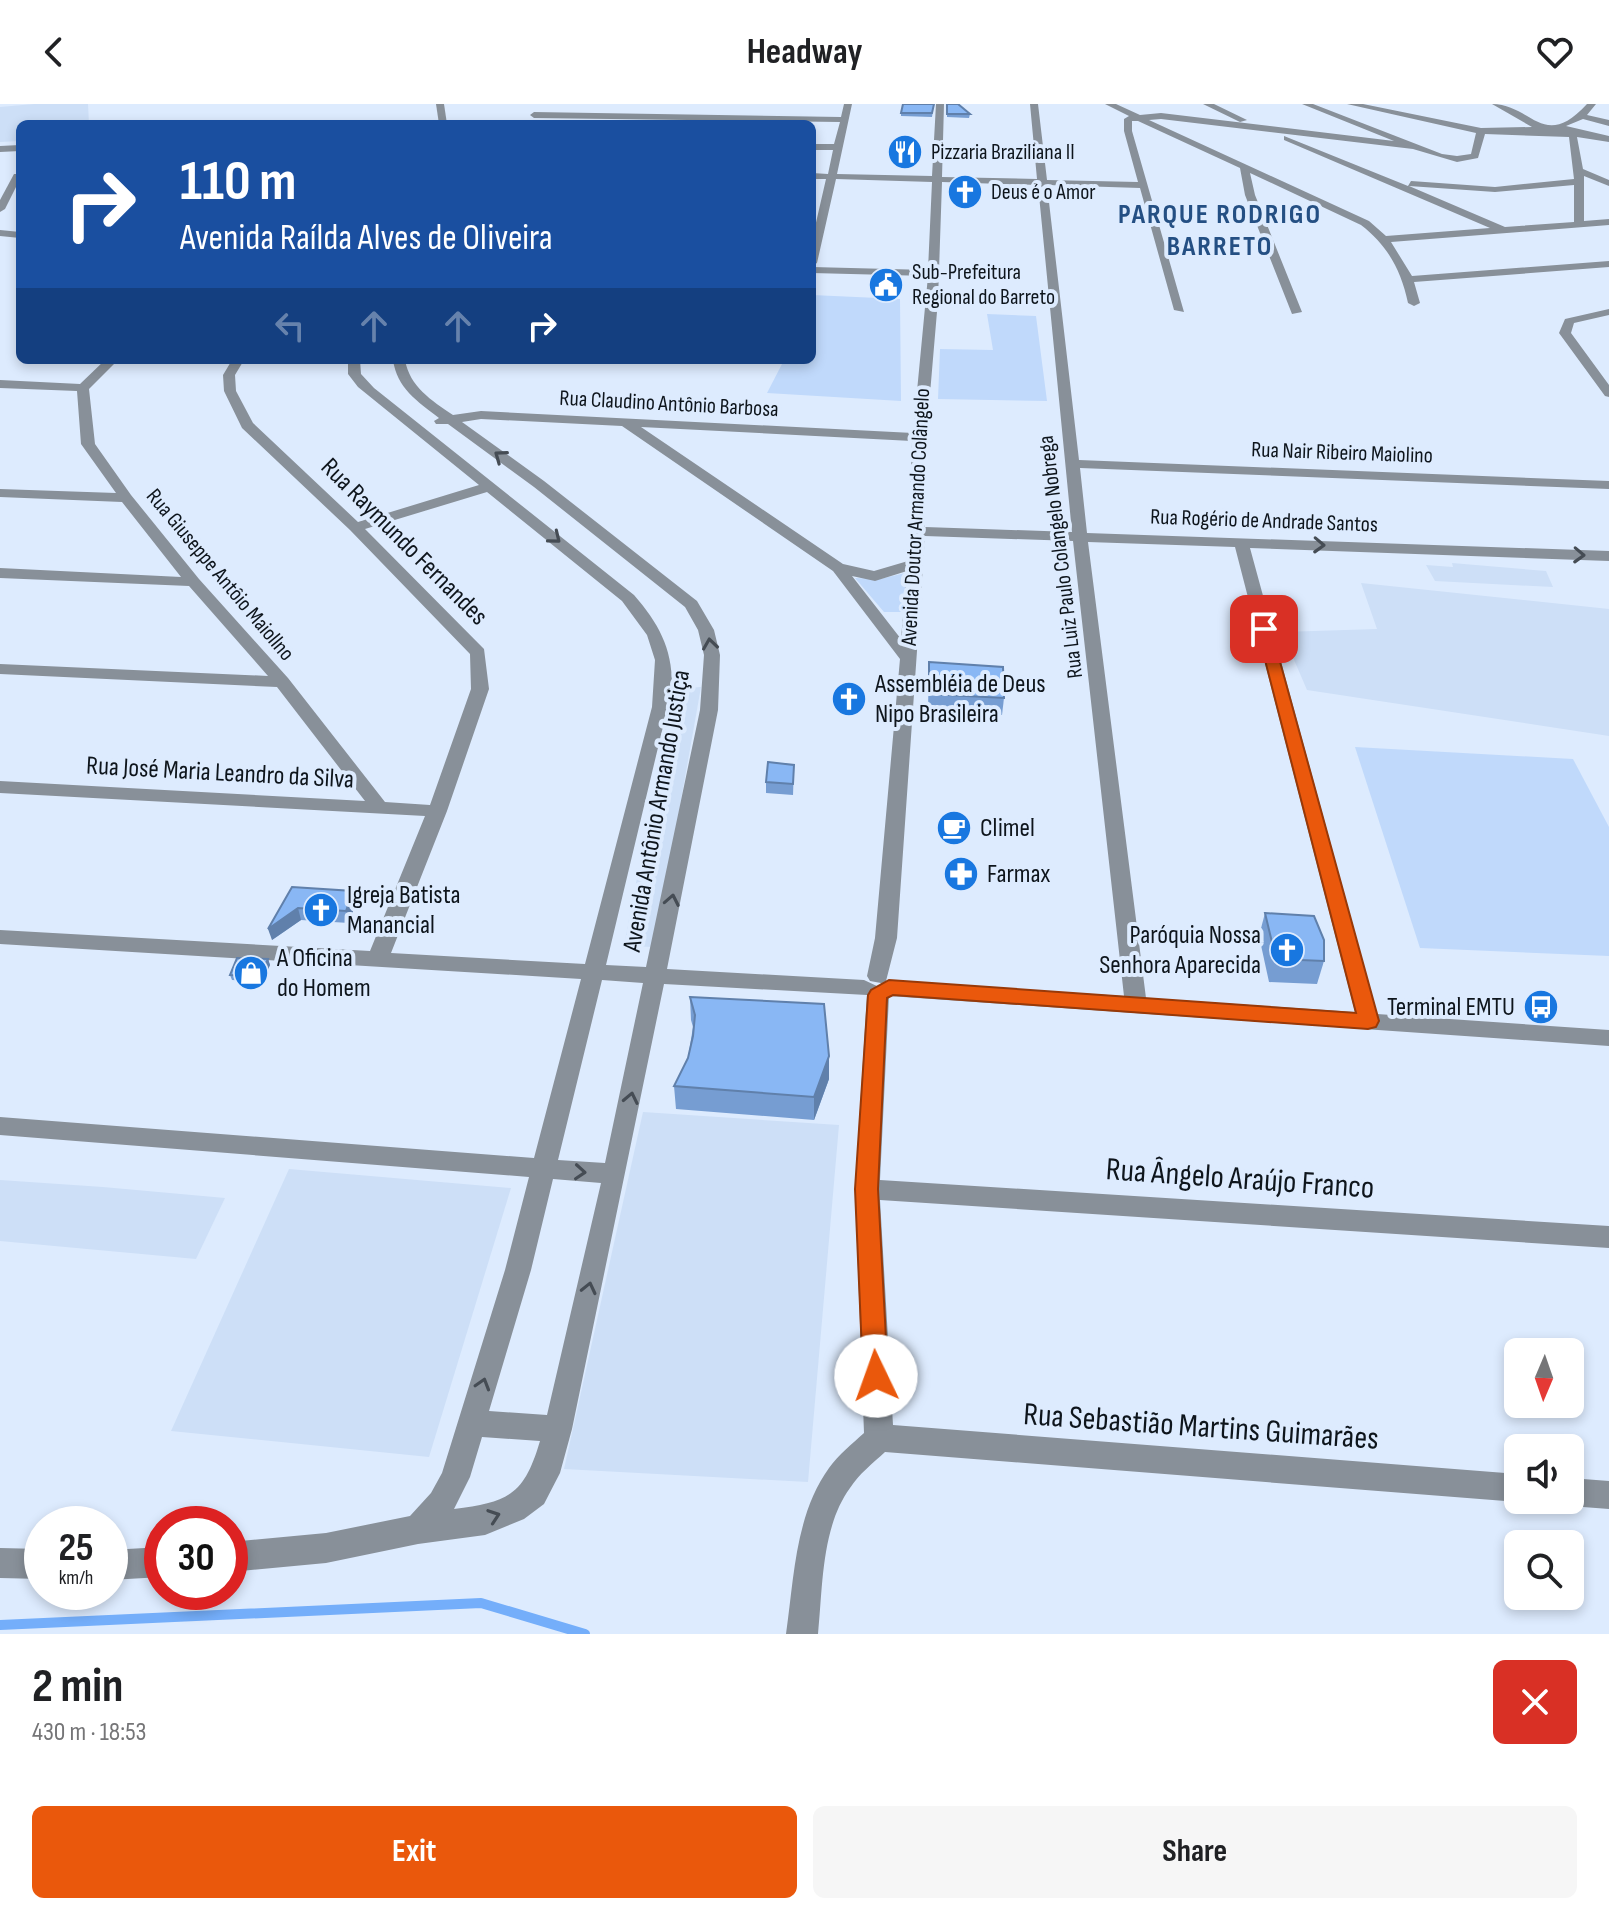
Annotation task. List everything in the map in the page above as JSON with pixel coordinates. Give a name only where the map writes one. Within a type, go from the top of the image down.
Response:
[{"type":"street","points":[[529,104],[536,120],[845,120]]},
{"type":"street","points":[[816,246],[848,104]]},
{"type":"street","name":"Avenida Doutor Armando Colângelo","points":[[879,1438],[867,1189],[877,987],[886,938],[918,531],[920,437],[939,180],[940,104]]},
{"type":"street","name":"Rua Luiz Paulo Colangelo Nobrega","points":[[1034,104],[1080,537],[1136,1004]]},
{"type":"street","points":[[1109,104],[1365,223],[1384,239],[1409,279],[1414,303]]},
{"type":"street","points":[[1207,104],[1501,229]]},
{"type":"street","points":[[1306,104],[1448,158],[1477,154],[1481,131]]},
{"type":"street","points":[[1351,104],[1481,131],[1579,133],[1609,124]]},
{"type":"street","points":[[1496,104],[1538,130],[1580,117],[1591,104]]},
{"type":"street","points":[[1376,110],[1410,105],[1439,123]]},
{"type":"street","points":[[1180,310],[1126,124],[1128,119],[1161,116],[1413,146]]},
{"type":"street","points":[[1580,117],[1609,124]]},
{"type":"street","points":[[1579,224],[1580,117]]},
{"type":"street","points":[[1555,127],[1609,139]]},
{"type":"street","points":[[816,147],[838,147]]},
{"type":"street","points":[[1244,167],[1250,195],[1296,312]]},
{"type":"street","points":[[816,176],[1144,185]]},
{"type":"street","points":[[1389,181],[1489,190],[1540,187],[1579,176],[1609,183]]},
{"type":"street","points":[[0,209],[16,180]]},
{"type":"street","points":[[1384,239],[1609,222]]},
{"type":"street","points":[[1409,279],[1609,264]]},
{"type":"street","points":[[816,270],[933,273]]},
{"type":"street","points":[[1609,312],[1569,321],[1565,333],[1609,393]]},
{"type":"street","points":[[3,386],[83,388],[108,364]]},
{"type":"street","name":"Rua Raymundo Fernandes","points":[[236,364],[229,375],[230,391],[247,425],[355,527],[478,653],[480,689],[437,811],[377,961]]},
{"type":"street","name":"Avenida Antônio Armando Justiça","points":[[353,364],[362,383],[628,598],[648,619],[664,654],[665,684],[661,707],[518,1270],[448,1490],[442,1503],[418,1529]]},
{"type":"street","name":"Avenida Antônio Armando Justiça","points":[[248,1555],[326,1548],[418,1529],[485,1520],[513,1509],[534,1494],[545,1473],[558,1429],[615,1174],[709,710],[711,636],[691,604],[539,484],[449,419],[408,385],[402,378],[400,364]]},
{"type":"street","name":"Rua Giuseppe Antôio Maiollno","points":[[83,388],[88,444],[126,498],[193,582],[282,682],[380,808]]},
{"type":"street","name":"Rua Claudino Antônio Barbosa","points":[[416,428],[481,415],[920,437]]},
{"type":"street","points":[[625,422],[838,568],[907,657]]},
{"type":"street","name":"Rua Nair Ribeiro Maiolino","points":[[1074,464],[1609,485]]},
{"type":"street","points":[[355,527],[497,491],[539,484]]},
{"type":"street","points":[[0,493],[126,498]]},
{"type":"street","name":"Rua Rogério de Andrade Santos","points":[[918,531],[1609,556]]},
{"type":"street","points":[[1241,542],[1368,1021]]},
{"type":"street","points":[[838,568],[875,576],[913,564]]},
{"type":"street","points":[[0,573],[193,582]]},
{"type":"street","points":[[0,669],[282,682]]},
{"type":"street","name":"Rua José Maria Leandro da Silva","points":[[0,787],[437,811]]},
{"type":"street","points":[[0,937],[592,974],[877,987],[1609,1038]]},
{"type":"street","points":[[0,1126],[615,1174]]},
{"type":"street","name":"Rua Ângelo Araújo Franco","points":[[867,1189],[1609,1237]]},
{"type":"street","points":[[471,1423],[558,1429]]},
{"type":"street","points":[[802,1634],[817,1532],[829,1497],[837,1481],[879,1438]]},
{"type":"street","name":"Rua Sebastião Martins Guimarães","points":[[879,1438],[1504,1487]]},
{"type":"street","points":[[1584,1493],[1609,1495]]},
{"type":"street","points":[[0,1563],[24,1564]]},
{"type":"shaded area","points":[[88,104],[89,120],[16,120],[16,141],[0,142],[0,107]]},
{"type":"shaded area","points":[[816,295],[900,299],[901,401],[767,393],[782,364],[816,364]]},
{"type":"shaded area","points":[[987,314],[1036,316],[1047,401],[938,399],[940,349],[993,350]]},
{"type":"shaded area","points":[[1452,563],[1546,571],[1553,587],[1435,581],[1426,565],[1453,567]]},
{"type":"shaded area","points":[[905,573],[906,612],[884,612],[855,578],[880,579]]},
{"type":"shaded area","points":[[1361,583],[1609,609],[1609,736],[1307,690],[1282,632],[1377,629]]},
{"type":"shaded area","points":[[701,687],[655,947],[624,946],[673,689]]},
{"type":"shaded area","points":[[1355,747],[1573,759],[1609,827],[1609,956],[1420,948]]},
{"type":"shaded area","points":[[643,1112],[839,1125],[808,1482],[564,1469]]},
{"type":"shaded area","points":[[289,1169],[511,1188],[429,1457],[171,1431]]},
{"type":"shaded area","points":[[0,1180],[225,1198],[196,1259],[0,1241]]},
{"type":"building","points":[[903,104],[934,104],[932,113],[901,113]]},
{"type":"building","points":[[947,104],[958,104],[970,114],[947,114]]},
{"type":"building","points":[[929,662],[1003,667],[1004,698],[929,694]]},
{"type":"building","points":[[768,762],[794,765],[793,784],[766,782]]},
{"type":"building","points":[[292,887],[353,891],[346,911],[298,908],[268,929]]},
{"type":"building","points":[[1265,913],[1314,916],[1324,940],[1324,961],[1276,959]]},
{"type":"building","points":[[237,958],[268,959],[260,976],[230,975]]},
{"type":"building","points":[[690,997],[824,1004],[829,1056],[814,1097],[674,1086],[688,1058],[693,1036],[695,1015]]},
{"type":"waterway","points":[[0,1625],[481,1603],[585,1634]]},
{"type":"place","name":"Pizzaria Braziliana II","points":[[905,152]]},
{"type":"place","name":"Deus é o Amor","points":[[965,192]]},
{"type":"place","name":"Sub-Prefeitura Regional do Barreto","points":[[886,285]]},
{"type":"place","name":"Assembléia de Deus Nipo Brasileira","points":[[849,699]]},
{"type":"place","name":"Climel","points":[[954,828]]},
{"type":"place","name":"Farmax","points":[[961,874]]},
{"type":"place","name":"Igreja Batista Manancial","points":[[321,910]]},
{"type":"place","name":"Paróquia Nossa Senhora Aparecida","points":[[1287,950]]},
{"type":"place","name":"A Oficina do Homem","points":[[251,973]]},
{"type":"place","name":"Terminal EMTU","points":[[1541,1007]]},
{"type":"district","name":"PARQUE RODRIGO BARRETO","points":[[1220,230]]},
{"type":"route","points":[[876,1376],[867,1189],[878,995],[886,993],[889,988],[1368,1021],[1264,629]]}]
